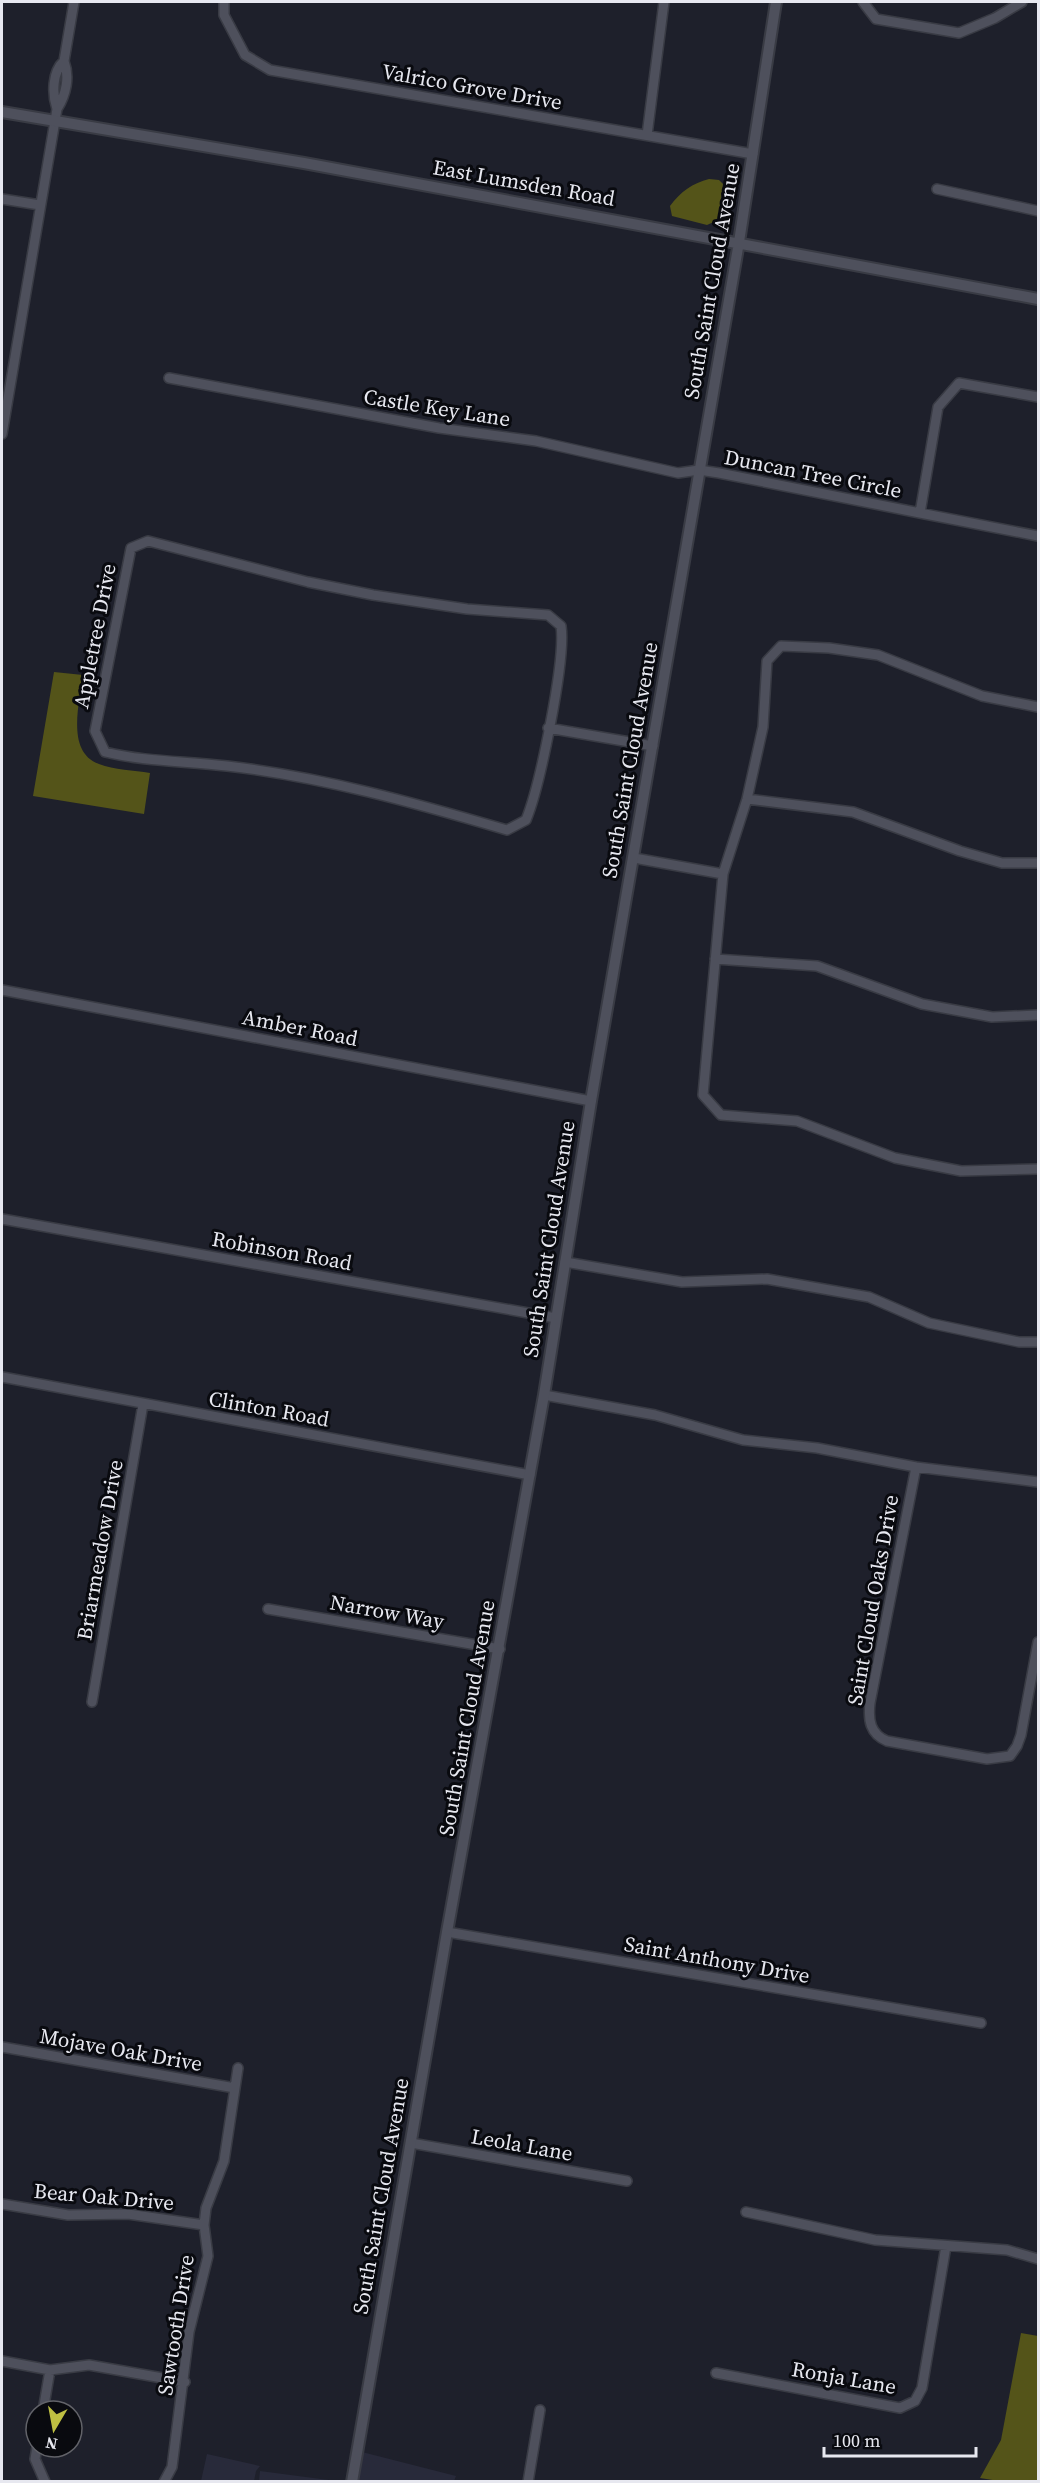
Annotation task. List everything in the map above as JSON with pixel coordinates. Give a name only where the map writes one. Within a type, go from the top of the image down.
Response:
[{"type":"street","points":[[2,430],[57,108],[64,98],[68,70],[64,61],[74,2]]},
{"type":"street","name":"Valrico Grove Drive","points":[[224,2],[224,15],[245,55],[270,70],[753,154]]},
{"type":"street","points":[[646,135],[664,2]]},
{"type":"street","name":"South Saint Cloud Avenue","points":[[352,2481],[447,1932],[500,1649],[544,1395],[591,1101],[739,242],[776,2]]},
{"type":"street","points":[[863,2],[876,19],[959,33],[995,18],[1022,2]]},
{"type":"street","name":"East Lumsden Road","points":[[2,112],[304,163],[1038,299]]},
{"type":"street","points":[[937,189],[1038,211]]},
{"type":"street","points":[[2,199],[40,205]]},
{"type":"street","name":"Castle Key Lane","points":[[169,378],[439,428],[536,441],[678,473],[699,470]]},
{"type":"street","name":"Duncan Tree Circle","points":[[920,513],[938,407],[958,383],[1038,397]]},
{"type":"street","name":"Duncan Tree Circle","points":[[699,470],[1038,536]]},
{"type":"street","name":"Appletree Drive","points":[[148,541],[308,582],[373,595],[467,609],[548,615],[561,626],[564,641],[548,728],[526,820],[507,830],[364,790],[228,766],[141,760],[105,752],[95,731],[131,548],[148,541]]},
{"type":"street","points":[[1038,707],[982,696],[878,655],[829,648],[781,646],[767,661],[763,727],[747,799],[723,874],[703,1095],[721,1115],[797,1121],[895,1158],[961,1171],[1038,1169]]},
{"type":"street","points":[[548,728],[653,746]]},
{"type":"street","points":[[747,799],[853,812],[960,851],[1002,862],[1038,863]]},
{"type":"street","points":[[634,858],[723,874]]},
{"type":"street","points":[[715,959],[817,966],[922,1004],[992,1017],[1038,1015]]},
{"type":"street","name":"Amber Road","points":[[2,990],[591,1101]]},
{"type":"street","name":"Robinson Road","points":[[2,1219],[556,1318]]},
{"type":"street","points":[[565,1263],[682,1282],[767,1280],[869,1297],[929,1323],[1019,1342],[1038,1342]]},
{"type":"street","name":"Clinton Road","points":[[2,1377],[530,1475]]},
{"type":"street","points":[[544,1395],[655,1415],[743,1440],[818,1448],[916,1467],[1038,1482]]},
{"type":"street","name":"Briarmeadow Drive","points":[[92,1702],[143,1404]]},
{"type":"street","name":"Saint Cloud Oaks Drive","points":[[916,1467],[870,1704],[870,1721],[874,1732],[887,1741],[987,1759],[1010,1756],[1021,1735],[1038,1642]]},
{"type":"street","name":"Narrow Way","points":[[268,1609],[500,1649]]},
{"type":"street","name":"Saint Anthony Drive","points":[[447,1932],[981,2023]]},
{"type":"street","name":"Mojave Oak Drive","points":[[2,2047],[235,2088]]},
{"type":"street","name":"Sawtooth Drive","points":[[164,2481],[172,2467],[196,2295],[208,2256],[204,2225],[210,2192],[224,2161],[238,2068]]},
{"type":"street","name":"Leola Lane","points":[[411,2143],[627,2181]]},
{"type":"street","name":"Bear Oak Drive","points":[[2,2204],[68,2215],[128,2214],[204,2225]]},
{"type":"street","points":[[746,2212],[875,2240],[1007,2250],[1038,2259]]},
{"type":"street","name":"Ronja Lane","points":[[716,2373],[900,2408],[915,2401],[922,2388],[946,2246]]},
{"type":"street","points":[[2,2361],[50,2370],[89,2365],[184,2382]]},
{"type":"street","points":[[45,2399],[50,2370]]},
{"type":"street","points":[[528,2481],[540,2410]]},
{"type":"street","points":[[35,2459],[45,2481]]},
{"type":"shaded area","points":[[709,179],[719,180],[723,184],[718,220],[707,225],[672,216],[670,206],[678,196],[692,186]]},
{"type":"shaded area","points":[[54,672],[83,675],[77,725],[82,749],[88,758],[105,766],[150,773],[144,814],[33,796]]},
{"type":"shaded area","points":[[1021,2333],[1038,2336],[1038,2481],[999,2481],[980,2478],[1001,2440]]},
{"type":"shaded area","points":[[362,2452],[456,2476],[454,2481],[357,2482]]},
{"type":"shaded area","points":[[207,2454],[260,2466],[256,2471],[254,2481],[201,2481]]},
{"type":"shaded area","points":[[260,2471],[336,2481],[259,2481]]}]
